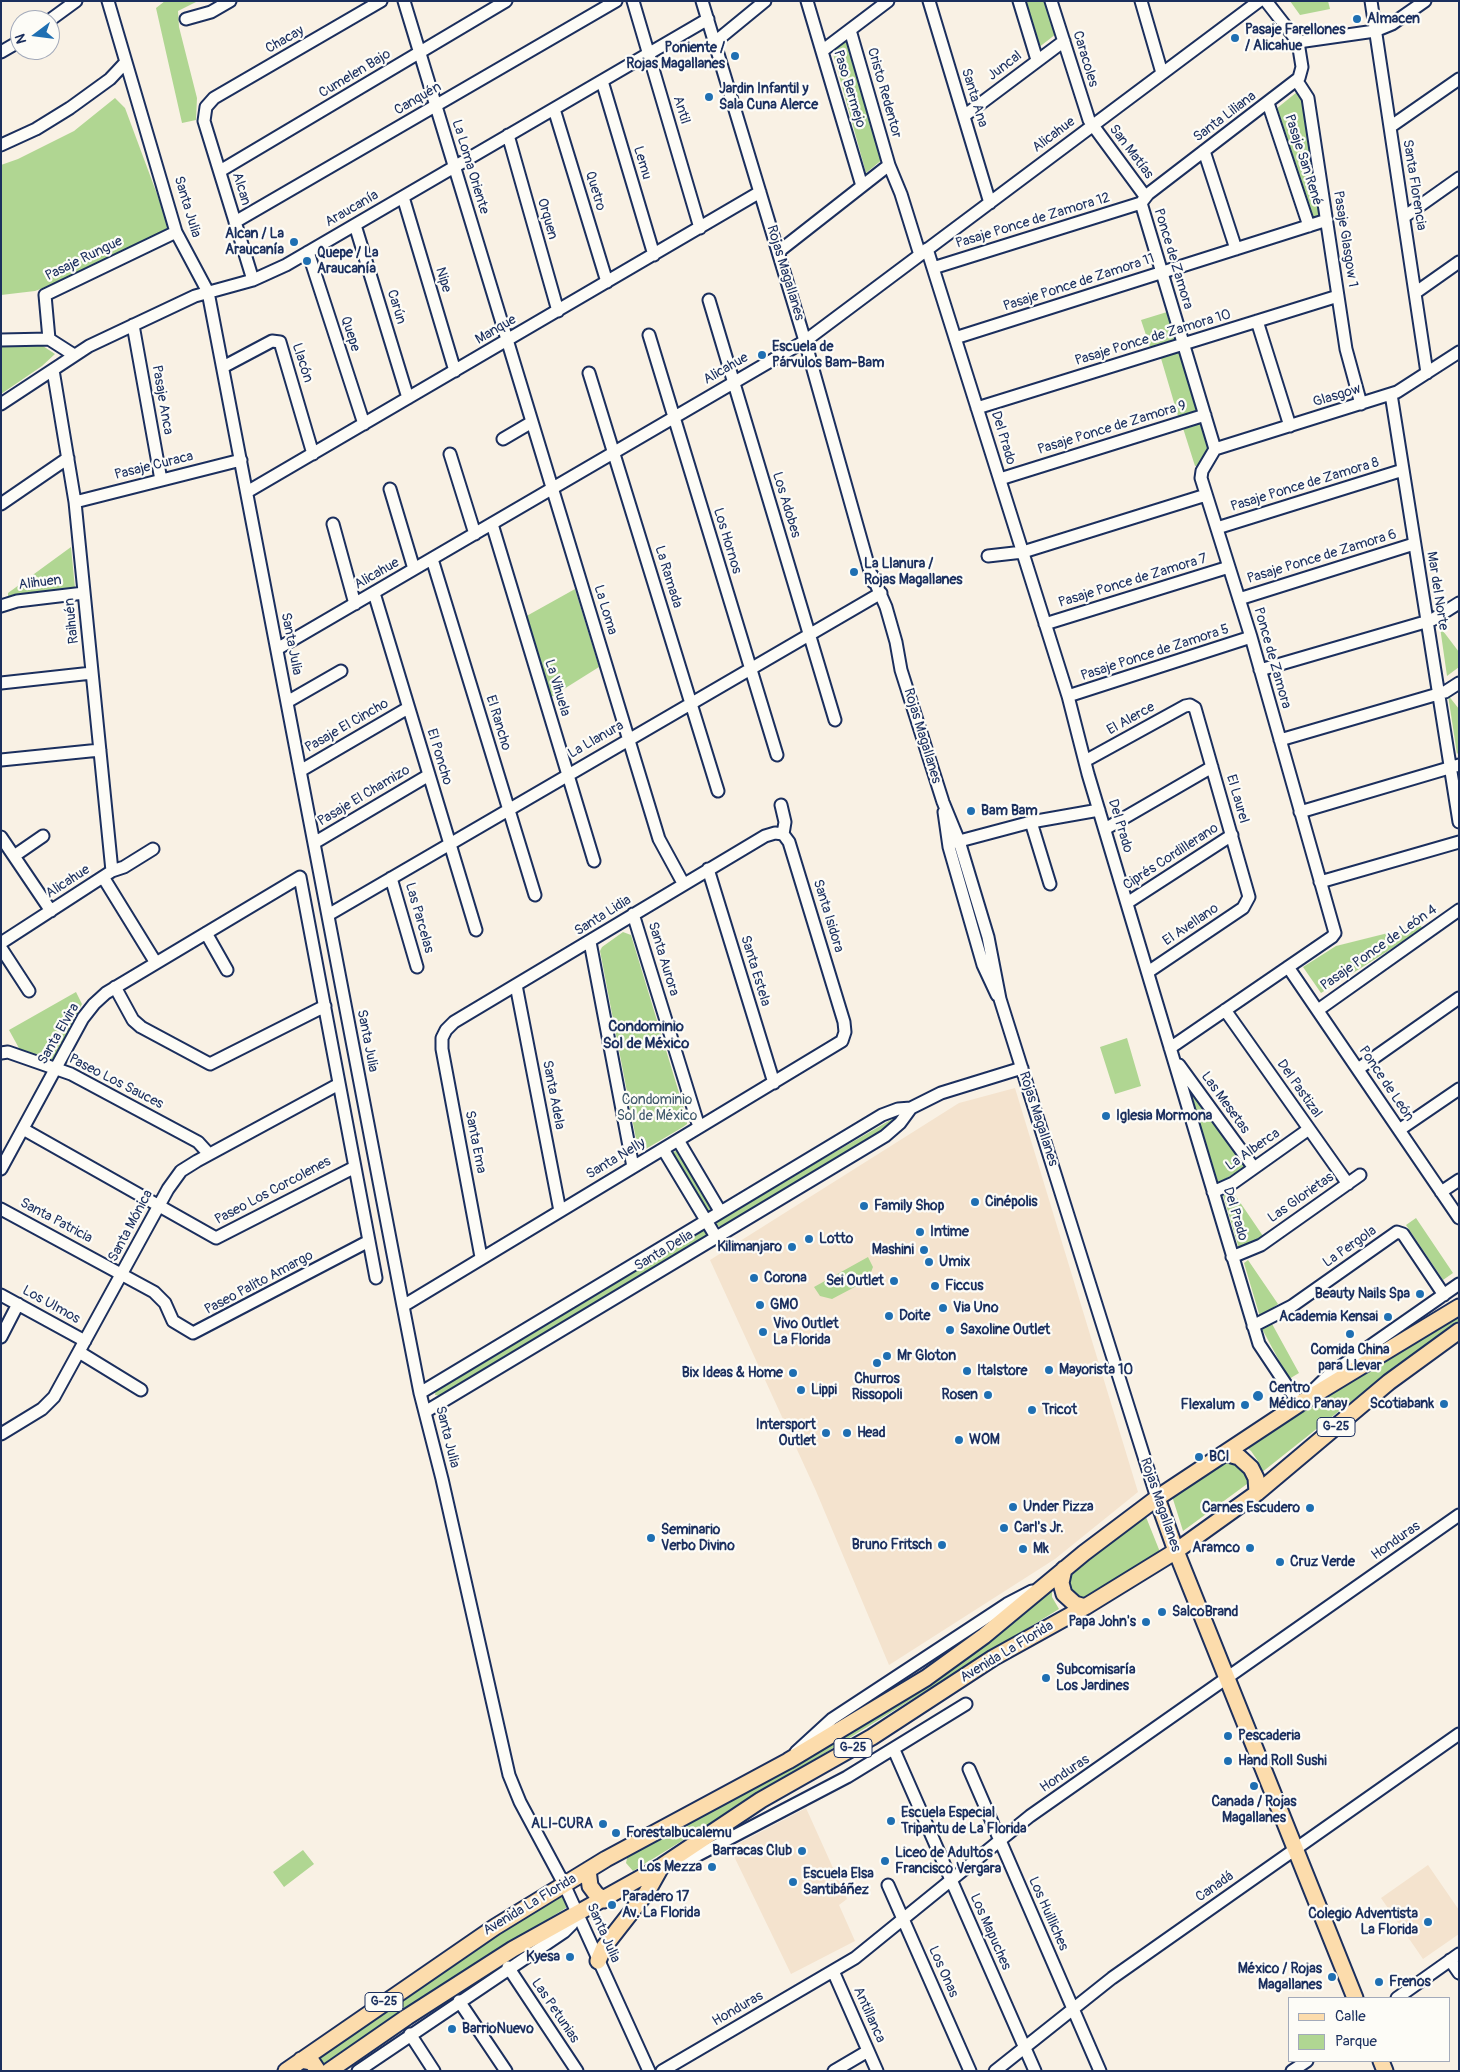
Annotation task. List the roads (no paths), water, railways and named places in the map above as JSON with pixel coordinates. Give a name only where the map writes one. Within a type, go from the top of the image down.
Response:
[{"type":"main road","name":"Avenida La Florida","points":[[286,2071],[467,1944],[564,1884],[788,1762],[944,1666],[996,1626],[1064,1569],[1157,1498],[1299,1404],[1459,1307]]},
{"type":"main road","name":"Avenida La Florida","points":[[329,2071],[460,1982],[540,1932],[604,1900],[662,1866],[749,1807],[896,1722],[1007,1650],[1086,1606],[1176,1551],[1257,1494],[1389,1382],[1459,1331]]},
{"type":"main road","points":[[1224,1453],[1239,1457],[1251,1468],[1256,1478],[1257,1494]]},
{"type":"main road","name":"Rojas Magallanes","points":[[1157,1498],[1176,1551],[1356,1997]]},
{"type":"main road","points":[[1064,1569],[1061,1583],[1064,1594],[1075,1604],[1086,1606]]},
{"type":"main road","points":[[598,1961],[604,1947],[646,1892],[662,1866]]},
{"type":"main road","points":[[588,1870],[590,1886],[604,1900]]},
{"type":"main road","points":[[301,2060],[312,2062],[318,2071]]},
{"type":"street","points":[[60,13],[76,1]]},
{"type":"street","name":"Santa Julia","points":[[108,1],[125,63],[168,199],[176,232],[208,292],[420,1393],[509,1775],[520,1802],[578,1914],[645,2069]]},
{"type":"street","points":[[186,19],[211,12],[230,1]]},
{"type":"street","name":"Chacay","points":[[206,107],[214,98],[381,1]]},
{"type":"street","name":"La Loma Oriente","points":[[404,1],[506,341]]},
{"type":"street","name":"Cumelen Bajo","points":[[220,171],[506,1]]},
{"type":"street","name":"Canquén","points":[[235,222],[616,1]]},
{"type":"street","name":"Antil","points":[[633,1],[700,228]]},
{"type":"street","name":"Rojas Magallanes","points":[[702,1],[805,340],[894,656],[901,670],[954,842],[988,937],[1000,999],[1157,1498]]},
{"type":"street","points":[[715,42],[765,1]]},
{"type":"street","name":"Paso Bermejo","points":[[806,1],[862,186]]},
{"type":"street","points":[[822,51],[888,1]]},
{"type":"street","name":"Santa Ana","points":[[929,1],[990,203]]},
{"type":"street","points":[[1019,1],[1037,60]]},
{"type":"street","name":"Caracoles","points":[[1051,1],[1086,113],[1092,126]]},
{"type":"street","points":[[1141,1],[1162,74]]},
{"type":"street","name":"Alicahue","points":[[277,648],[805,340],[1259,1]]},
{"type":"street","points":[[1266,1],[1298,42],[1302,71],[1297,82]]},
{"type":"street","name":"Santa Florencia","points":[[1371,1],[1428,373]]},
{"type":"street","points":[[1298,42],[1375,31],[1392,24],[1425,1]]},
{"type":"street","name":"Araucanía","points":[[1,404],[74,356],[133,326],[208,292],[253,280],[308,252],[708,19]]},
{"type":"street","name":"Cristo Redentor","points":[[850,30],[889,165]]},
{"type":"street","name":"Juncal","points":[[964,116],[1064,41]]},
{"type":"street","points":[[1,145],[36,129],[70,108],[110,79],[125,63]]},
{"type":"street","points":[[1390,127],[1459,78]]},
{"type":"street","name":"Lemu","points":[[602,81],[654,255]]},
{"type":"street","name":"Santa Liliana","points":[[1143,200],[1204,151],[1297,82]]},
{"type":"street","name":"Pasaje Glasgow 1","points":[[1297,82],[1308,98],[1348,355],[1361,404]]},
{"type":"street","name":"Pasaje San René","points":[[1268,103],[1309,226]]},
{"type":"street","name":"Alcan","points":[[206,107],[204,121],[253,280]]},
{"type":"street","name":"Quetro","points":[[554,108],[607,282]]},
{"type":"street","name":"San Matías","points":[[1092,126],[1143,200]]},
{"type":"street","name":"Orquen","points":[[508,135],[558,311]]},
{"type":"street","points":[[1204,151],[1236,249]]},
{"type":"street","points":[[778,252],[889,165]]},
{"type":"street","name":"Del Prado","points":[[889,165],[924,252],[934,268],[956,338],[1068,696],[1099,810],[1253,1326],[1263,1350],[1299,1404]]},
{"type":"street","points":[[1404,217],[1459,178]]},
{"type":"street","name":"Manque","points":[[247,492],[760,192]]},
{"type":"street","name":"Nipe","points":[[403,197],[455,371]]},
{"type":"street","name":"Pasaje Ponce de Zamora 12","points":[[934,268],[1143,200]]},
{"type":"street","name":"Ponce de Zamora","points":[[1143,200],[1161,273],[1215,449],[1201,475],[1206,495],[1251,637],[1334,934],[1225,1010],[1171,1052]]},
{"type":"street","name":"Pasaje Ponce de Zamora 11","points":[[956,338],[1327,220]]},
{"type":"street","name":"Carún","points":[[355,225],[408,398]]},
{"type":"street","name":"Pasaje Rungue","points":[[49,339],[45,295],[176,232]]},
{"type":"street","name":"Quepe","points":[[308,252],[364,424]]},
{"type":"street","points":[[1415,292],[1459,262]]},
{"type":"street","name":"Pasaje Ponce de Zamora 10","points":[[977,408],[1338,296]]},
{"type":"street","name":"Los Adobes","points":[[709,300],[835,720]]},
{"type":"street","points":[[1257,321],[1290,426]]},
{"type":"street","name":"Pasaje Anca","points":[[133,326],[161,480]]},
{"type":"street","name":"Los Hornos","points":[[649,335],[777,755]]},
{"type":"street","points":[[1,340],[49,339],[74,356]]},
{"type":"street","name":"Llacón","points":[[223,367],[272,341],[280,342],[313,454]]},
{"type":"street","name":"La Loma","points":[[506,341],[659,839],[683,883]]},
{"type":"street","name":"Glasgow","points":[[1215,449],[1391,394],[1409,386],[1459,352]]},
{"type":"street","name":"Raihuén","points":[[53,370],[75,502],[100,750],[107,874],[156,963]]},
{"type":"street","name":"La Ramada","points":[[590,372],[718,791]]},
{"type":"street","name":"Mar del Norte","points":[[1391,394],[1438,693],[1454,765],[1459,822]]},
{"type":"street","name":"Pasaje Ponce de Zamora 9","points":[[1000,479],[1205,415]]},
{"type":"street","points":[[503,439],[532,422]]},
{"type":"street","points":[[450,454],[474,534]]},
{"type":"street","points":[[1,504],[68,458]]},
{"type":"street","name":"Pasaje Curaca","points":[[75,502],[241,460]]},
{"type":"street","name":"Pasaje Ponce de Zamora 8","points":[[1217,528],[1403,470]]},
{"type":"street","points":[[390,489],[414,569]]},
{"type":"street","points":[[988,556],[1022,552],[1206,495]]},
{"type":"street","points":[[333,524],[354,604]]},
{"type":"street","name":"La Vihuela","points":[[492,524],[594,861]]},
{"type":"street","name":"Pasaje Ponce de Zamora 6","points":[[1239,599],[1414,544]]},
{"type":"street","name":"El Rancho","points":[[432,558],[536,895]]},
{"type":"street","name":"Pasaje Ponce de Zamora 7","points":[[1045,624],[1229,567]]},
{"type":"street","name":"Alihuen","points":[[1,606],[17,601],[84,592]]},
{"type":"street","name":"El Poncho","points":[[374,593],[476,930]]},
{"type":"street","name":"La Llanura","points":[[328,914],[628,738],[878,595]]},
{"type":"street","points":[[1260,670],[1436,618],[1459,603]]},
{"type":"street","name":"Pasaje Ponce de Zamora 5","points":[[1068,696],[1251,637]]},
{"type":"street","points":[[287,702],[341,671]]},
{"type":"street","points":[[1,683],[92,673]]},
{"type":"street","points":[[1280,740],[1445,692],[1459,683]]},
{"type":"street","name":"El Alerce","points":[[1085,761],[1184,706],[1192,706]]},
{"type":"street","name":"El Laurel","points":[[1192,706],[1196,711],[1249,893],[1249,901]]},
{"type":"street","name":"Pasaje El Cincho","points":[[300,771],[408,708]]},
{"type":"street","points":[[1,760],[100,750]]},
{"type":"street","points":[[1300,812],[1454,765]]},
{"type":"street","points":[[1105,829],[1212,767]]},
{"type":"street","name":"Pasaje El Chamizo","points":[[314,843],[429,775]]},
{"type":"street","name":"Santa Isidora","points":[[781,805],[785,822],[783,834],[790,842],[844,1022],[844,1037]]},
{"type":"street","points":[[954,842],[1031,822],[1099,810]]},
{"type":"street","points":[[1031,822],[1050,884]]},
{"type":"street","name":"Santa Lidia","points":[[444,1034],[451,1024],[590,942],[683,883],[770,833],[783,834]]},
{"type":"street","name":"Ciprés Cordillerano","points":[[1127,903],[1232,835]]},
{"type":"street","points":[[14,856],[43,836]]},
{"type":"street","points":[[1,837],[51,911]]},
{"type":"street","points":[[1320,882],[1459,842]]},
{"type":"street","name":"Alicahue","points":[[1,943],[107,874],[124,867],[153,849]]},
{"type":"street","name":"Santa Estela","points":[[708,869],[774,1083]]},
{"type":"street","name":"Santa Elvira","points":[[1,1169],[88,1011],[100,998],[115,987],[300,877],[325,1006]]},
{"type":"street","name":"Las Parcelas","points":[[392,878],[417,967]]},
{"type":"street","name":"El Avellano","points":[[1148,972],[1243,908],[1249,901]]},
{"type":"street","name":"Pasaje Ponce de León 4","points":[[1318,1010],[1459,910]]},
{"type":"street","name":"Santa Aurora","points":[[634,914],[699,1127]]},
{"type":"street","points":[[206,933],[227,970]]},
{"type":"street","points":[[590,942],[633,1167]]},
{"type":"street","points":[[1,948],[29,991]]},
{"type":"street","name":"Ponce de León","points":[[1288,967],[1459,1218]]},
{"type":"street","name":"Santa Adela","points":[[516,985],[560,1212]]},
{"type":"street","points":[[115,987],[133,1020],[141,1027],[210,1064],[325,1006],[376,1278]]},
{"type":"street","points":[[1358,1069],[1459,998]]},
{"type":"street","name":"Del Pastizal","points":[[1225,1010],[1348,1184]]},
{"type":"street","name":"Santa Ema","points":[[444,1034],[442,1049],[481,1257]]},
{"type":"street","name":"Santa Nelly","points":[[403,1306],[481,1257],[560,1212],[774,1083],[834,1046],[844,1037]]},
{"type":"street","name":"Paseo Los Sauces","points":[[1,1053],[8,1052],[71,1074],[198,1142],[208,1154]]},
{"type":"street","name":"Las Mesetas","points":[[1171,1052],[1254,1168]]},
{"type":"street","name":"Santa Delia","points":[[420,1393],[882,1115],[898,1109],[911,1108],[941,1093],[1022,1068]]},
{"type":"street","name":"Santa Mónica","points":[[1,1434],[49,1403],[85,1342],[176,1176],[188,1165],[339,1084]]},
{"type":"street","points":[[1399,1130],[1459,1089]]},
{"type":"street","name":"Santa Delia","points":[[425,1412],[885,1136],[900,1124],[911,1108]]},
{"type":"street","name":"Paseo Los Corcolenes","points":[[23,1129],[216,1238],[355,1167]]},
{"type":"street","name":"La Alberca","points":[[1213,1192],[1229,1186],[1309,1129]]},
{"type":"street","points":[[678,1140],[720,1211]]},
{"type":"street","points":[[663,1149],[716,1237]]},
{"type":"street","name":"Las Glorietas","points":[[1232,1257],[1261,1245],[1360,1175]]},
{"type":"street","points":[[1441,1192],[1459,1180]]},
{"type":"street","name":"Santa Patricia","points":[[1,1209],[158,1295],[169,1312]]},
{"type":"street","name":"La Pergola","points":[[1253,1326],[1292,1306],[1397,1232],[1403,1234],[1444,1295]]},
{"type":"street","name":"Paseo Palito Amargo","points":[[169,1312],[175,1324],[190,1333],[198,1332],[369,1241]]},
{"type":"street","name":"Avenida La Florida","points":[[1299,1404],[1330,1374],[1459,1284]]},
{"type":"street","name":"Los Ulmos","points":[[1,1295],[85,1342]]},
{"type":"street","points":[[1,1337],[18,1304]]},
{"type":"street","points":[[79,1352],[141,1390]]},
{"type":"street","name":"Honduras","points":[[662,2071],[864,1951],[1030,1816],[1459,1515]]},
{"type":"street","name":"Avenida La Florida","points":[[662,1866],[696,1856],[894,1750],[966,1704]]},
{"type":"street","name":"Canadá","points":[[995,2071],[1112,1978],[1459,1734]]},
{"type":"street","name":"Los Mapuches","points":[[894,1750],[1035,2071]]},
{"type":"street","name":"Los Huilliches","points":[[969,1769],[1100,2071]]},
{"type":"street","name":"Los Onas","points":[[888,1885],[970,2071]]},
{"type":"street","name":"Avenida La Florida","points":[[360,2070],[458,2001],[564,1932],[578,1914]]},
{"type":"street","points":[[1397,1997],[1454,1957],[1459,1973]]},
{"type":"street","name":"Las Petunias","points":[[508,1968],[577,2071]]},
{"type":"street","name":"Antillanca","points":[[833,1971],[877,2071]]},
{"type":"street","points":[[458,2001],[506,2071]]},
{"type":"street","points":[[410,2034],[434,2071]]},
{"type":"street","points":[[834,2071],[868,2051]]},
{"type":"street","points":[[1292,2071],[1305,2062]]},
{"type":"place","name":"Almacen","points":[[1357,19]]},
{"type":"place","name":"Pasaje Farellones / Alicahue","points":[[1235,38]]},
{"type":"place","name":"Poniente / Rojas Magallanes","points":[[735,56]]},
{"type":"place","name":"Jardin Infantil y Sala Cuna Alerce","points":[[709,97]]},
{"type":"place","name":"Alcan / La Araucanía","points":[[294,242]]},
{"type":"place","name":"Quepe / La Araucanía","points":[[307,261]]},
{"type":"place","name":"Escuela de Párvulos Bam-Bam","points":[[762,355]]},
{"type":"place","name":"La Llanura / Rojas Magallanes","points":[[854,572]]},
{"type":"place","name":"Bam Bam","points":[[971,811]]},
{"type":"place","name":"Iglesia Mormona","points":[[1106,1116]]},
{"type":"place","name":"Cinépolis","points":[[975,1202]]},
{"type":"place","name":"Family Shop","points":[[864,1206]]},
{"type":"place","name":"Intime","points":[[920,1232]]},
{"type":"place","name":"Lotto","points":[[809,1239]]},
{"type":"place","name":"Kilimanjaro","points":[[792,1247]]},
{"type":"place","name":"Mashini","points":[[924,1250]]},
{"type":"place","name":"Umix","points":[[929,1262]]},
{"type":"place","name":"Corona","points":[[754,1278]]},
{"type":"place","name":"Sei Outlet","points":[[894,1281]]},
{"type":"place","name":"Ficcus","points":[[935,1286]]},
{"type":"place","name":"Beauty Nails Spa","points":[[1420,1294]]},
{"type":"place","name":"GMO","points":[[760,1305]]},
{"type":"place","name":"Via Uno","points":[[943,1308]]},
{"type":"place","name":"Doite","points":[[889,1316]]},
{"type":"place","name":"Academia Kensai","points":[[1388,1317]]},
{"type":"place","name":"Saxoline Outlet","points":[[950,1330]]},
{"type":"place","name":"Vivo Outlet La Florida","points":[[763,1332]]},
{"type":"place","name":"Comida China para Llevar","points":[[1350,1334]]},
{"type":"place","name":"Mr Gloton","points":[[887,1356]]},
{"type":"place","name":"Churros Rissopoli","points":[[877,1363]]},
{"type":"place","name":"Mayorista 10","points":[[1049,1370]]},
{"type":"place","name":"Italstore","points":[[967,1371]]},
{"type":"place","name":"Bix Ideas & Home","points":[[793,1373]]},
{"type":"place","name":"Lippi","points":[[801,1390]]},
{"type":"place","name":"Rosen","points":[[988,1395]]},
{"type":"place","name":"Centro Médico Panay","points":[[1258,1396]]},
{"type":"place","name":"Scotiabank","points":[[1444,1404]]},
{"type":"place","name":"Flexalum","points":[[1245,1405]]},
{"type":"place","name":"Tricot","points":[[1032,1410]]},
{"type":"place","name":"Intersport Outlet","points":[[826,1433]]},
{"type":"place","name":"Head","points":[[847,1433]]},
{"type":"place","name":"WOM","points":[[959,1440]]},
{"type":"place","name":"BCI","points":[[1199,1457]]},
{"type":"place","name":"Under Pizza","points":[[1013,1507]]},
{"type":"place","name":"Carnes Escudero","points":[[1310,1508]]},
{"type":"place","name":"Carl's Jr.","points":[[1004,1528]]},
{"type":"place","name":"Seminario Verbo Divino","points":[[651,1538]]},
{"type":"place","name":"Bruno Fritsch","points":[[942,1545]]},
{"type":"place","name":"Aramco","points":[[1250,1548]]},
{"type":"place","name":"Mk","points":[[1023,1549]]},
{"type":"place","name":"Cruz Verde","points":[[1280,1562]]},
{"type":"place","name":"SalcoBrand","points":[[1162,1612]]},
{"type":"place","name":"Papa John's","points":[[1146,1622]]},
{"type":"place","name":"Subcomisaría Los Jardines","points":[[1046,1678]]},
{"type":"place","name":"Pescaderia","points":[[1228,1736]]},
{"type":"place","name":"Hand Roll Sushi","points":[[1228,1761]]},
{"type":"place","name":"Canada / Rojas Magallanes","points":[[1254,1786]]},
{"type":"place","name":"Escuela Especial Tripantu de La Florida","points":[[891,1821]]},
{"type":"place","name":"ALI-CURA","points":[[603,1824]]},
{"type":"place","name":"Forestalbucalemu","points":[[616,1833]]},
{"type":"place","name":"Barracas Club","points":[[802,1851]]},
{"type":"place","name":"Liceo de Adultos Francisco Vergara","points":[[885,1861]]},
{"type":"place","name":"Los Mezza","points":[[712,1867]]},
{"type":"place","name":"Escuela Elsa Santibáñez","points":[[793,1882]]},
{"type":"place","name":"Paradero 17 Av. La Florida","points":[[612,1905]]},
{"type":"place","name":"Colegio Adventista La Florida","points":[[1428,1922]]},
{"type":"place","name":"Kyesa","points":[[570,1957]]},
{"type":"place","name":"México / Rojas Magallanes","points":[[1332,1977]]},
{"type":"place","name":"Frenos","points":[[1379,1982]]},
{"type":"place","name":"BarrioNuevo","points":[[452,2029]]},
{"type":"district","name":"Condominio Sol de México","points":[[646,1036]]}]
